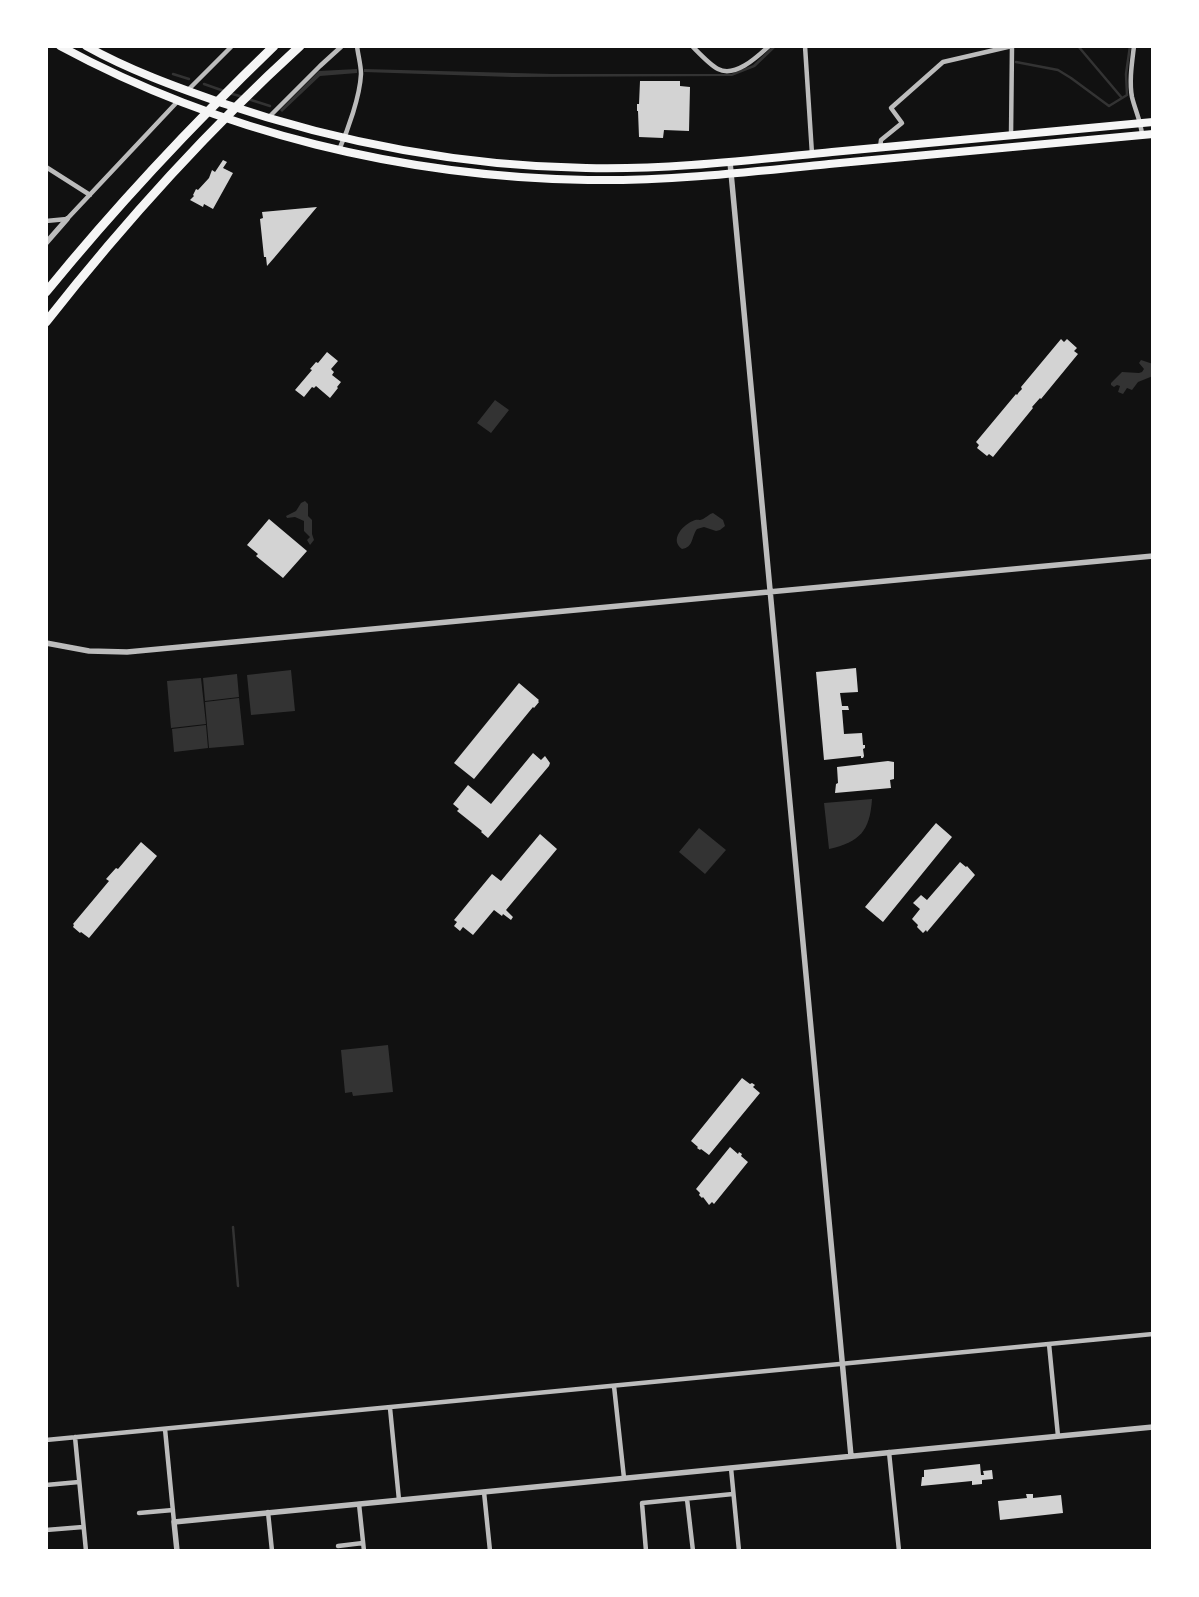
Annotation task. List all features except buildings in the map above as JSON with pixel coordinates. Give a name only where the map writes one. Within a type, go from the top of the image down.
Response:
[{"type":"highway","points":[[60,46],[129,80],[192,106],[242,123],[339,150],[434,168],[514,177],[609,180],[731,174],[1153,134]]},
{"type":"highway","points":[[86,46],[187,91],[268,118],[344,138],[458,158],[515,165],[609,168],[730,162],[1153,122]]},
{"type":"highway","points":[[46,292],[167,153],[274,46]]},
{"type":"highway","points":[[46,322],[101,255],[179,166],[248,95],[300,46]]},
{"type":"street","points":[[46,243],[178,100],[232,46]]},
{"type":"street","points":[[268,118],[342,46]]},
{"type":"street","points":[[339,150],[360,84],[361,72],[357,46]]},
{"type":"street","points":[[692,46],[719,70],[731,71],[751,62],[768,46]]},
{"type":"street","points":[[805,46],[812,154]]},
{"type":"street","points":[[880,148],[881,140],[902,123],[891,108],[942,62],[1012,46],[1010,136]]},
{"type":"street","points":[[1134,46],[1130,80],[1132,95],[1141,123],[1142,135]]},
{"type":"street","points":[[730,162],[851,1456]]},
{"type":"street","points":[[46,167],[90,195]]},
{"type":"street","points":[[46,221],[67,219]]},
{"type":"street","points":[[46,643],[89,651],[127,652],[1153,556]]},
{"type":"street","points":[[46,1440],[1153,1334]]},
{"type":"street","points":[[1049,1344],[1058,1436]]},
{"type":"street","points":[[614,1386],[624,1478]]},
{"type":"street","points":[[390,1408],[399,1500]]},
{"type":"street","points":[[174,1522],[1153,1427]]},
{"type":"street","points":[[164,1429],[177,1551]]},
{"type":"street","points":[[74,1438],[86,1551]]},
{"type":"street","points":[[889,1452],[899,1551]]},
{"type":"street","points":[[731,1468],[739,1551]]},
{"type":"street","points":[[46,1486],[79,1482]]},
{"type":"street","points":[[484,1492],[490,1551]]},
{"type":"street","points":[[646,1551],[642,1503],[733,1494]]},
{"type":"street","points":[[687,1499],[692,1551]]},
{"type":"street","points":[[360,1504],[364,1551]]},
{"type":"street","points":[[139,1513],[173,1510]]},
{"type":"street","points":[[268,1512],[272,1551]]},
{"type":"street","points":[[46,1530],[83,1527]]},
{"type":"street","points":[[338,1546],[363,1543]]},
{"type":"shaded area","points":[[773,46],[777,46],[755,67],[732,76],[512,77],[364,72],[364,69],[552,74],[731,74],[753,65]]},
{"type":"shaded area","points":[[357,69],[357,73],[320,76],[282,112],[280,110],[319,71]]},
{"type":"shaded area","points":[[1141,360],[1153,364],[1153,376],[1138,382],[1132,390],[1127,388],[1123,394],[1118,392],[1120,386],[1114,387],[1111,383],[1122,372],[1142,372],[1144,369],[1139,363]]},
{"type":"shaded area","points":[[495,400],[509,410],[491,433],[477,423]]},
{"type":"shaded area","points":[[305,501],[308,504],[308,516],[312,520],[314,540],[310,545],[307,540],[310,537],[304,531],[304,521],[295,517],[287,518],[286,516],[296,511],[301,503]]},
{"type":"shaded area","points":[[713,513],[723,520],[725,526],[716,531],[704,527],[697,529],[689,546],[682,549],[678,545],[677,537],[682,529],[690,522],[703,519]]},
{"type":"shaded area","points":[[291,670],[295,711],[251,715],[247,675]]},
{"type":"shaded area","points":[[237,674],[239,697],[205,701],[203,678]]},
{"type":"shaded area","points":[[201,678],[206,724],[171,728],[167,681]]},
{"type":"shaded area","points":[[239,698],[244,745],[209,748],[205,702]]},
{"type":"shaded area","points":[[206,725],[208,748],[174,752],[172,729]]},
{"type":"shaded area","points":[[872,799],[866,827],[856,839],[829,849],[824,803]]},
{"type":"shaded area","points":[[699,828],[726,850],[705,874],[679,852]]},
{"type":"shaded area","points":[[388,1045],[393,1092],[353,1096],[352,1092],[345,1093],[341,1050]]},
{"type":"waterway","points":[[1078,46],[1122,98]]},
{"type":"waterway","points":[[1016,62],[1058,70],[1109,106],[1127,95],[1126,74],[1130,46]]},
{"type":"waterway","points":[[173,74],[189,79]]},
{"type":"waterway","points":[[204,84],[224,91]]},
{"type":"waterway","points":[[229,93],[243,97]]},
{"type":"waterway","points":[[248,99],[270,106]]},
{"type":"waterway","points":[[233,1227],[238,1286]]}]
